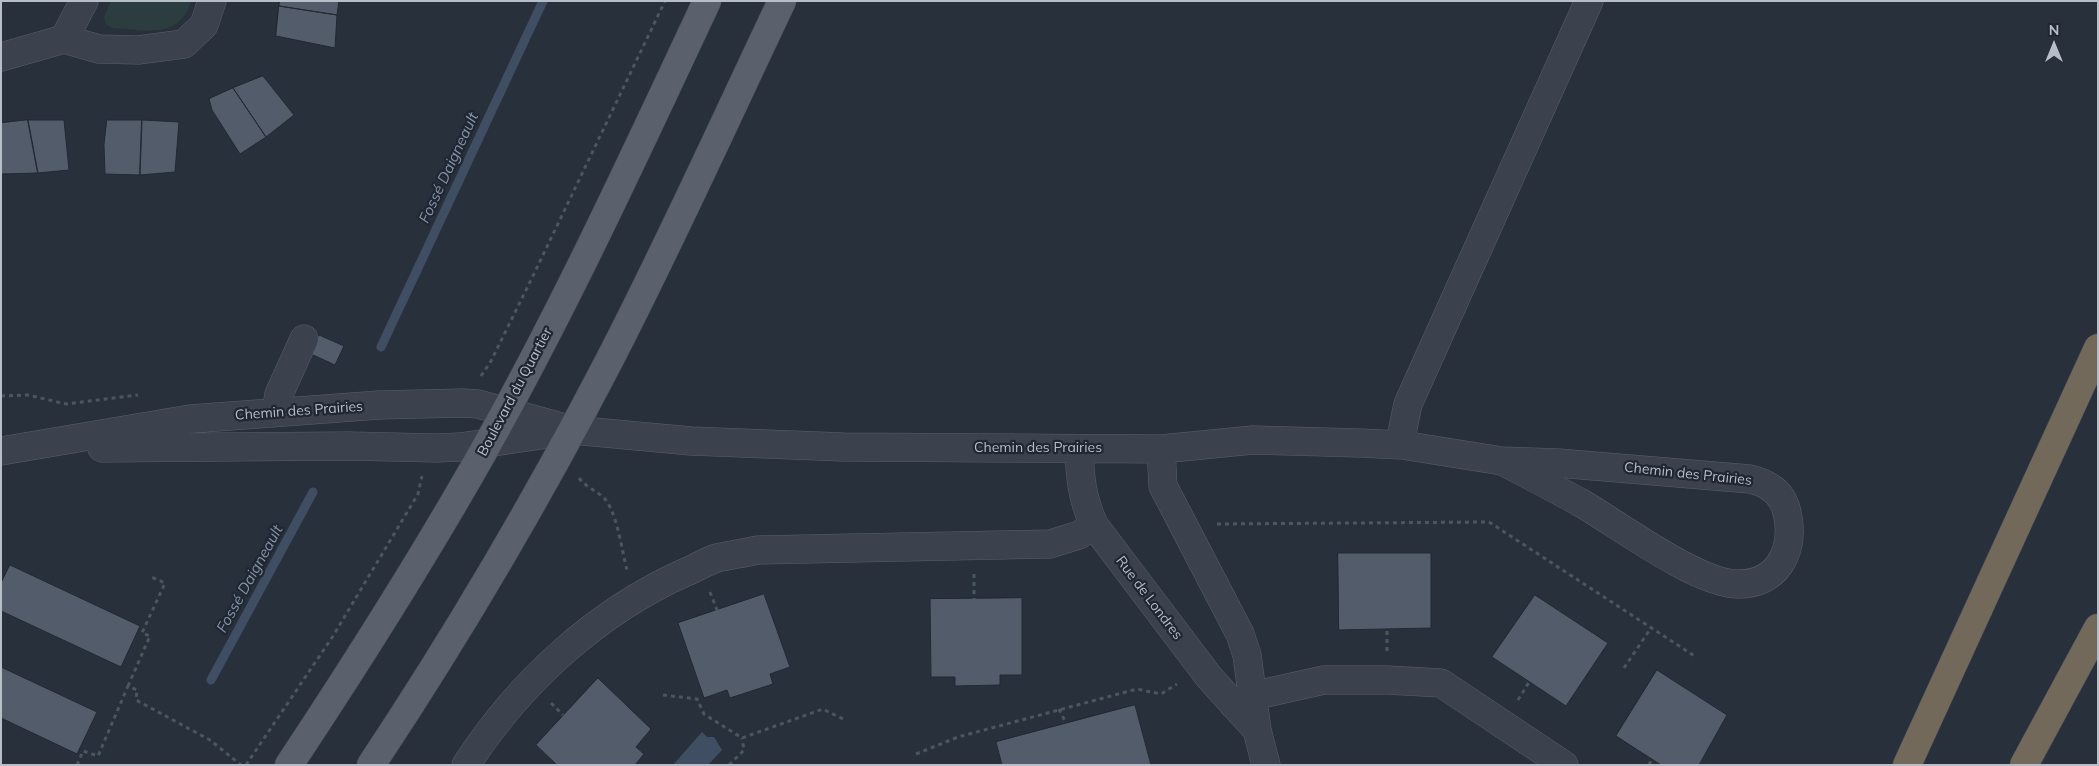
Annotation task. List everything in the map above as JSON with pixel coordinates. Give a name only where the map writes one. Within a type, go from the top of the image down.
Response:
[{"type":"highway","points":[[1907,765],[2098,348]]},
{"type":"highway","points":[[2024,765],[2098,628]]},
{"type":"main road","name":"Boulevard du Quartier","points":[[289,765],[463,488],[505,412],[599,229],[708,1]]},
{"type":"main road","points":[[371,765],[458,628],[572,430],[664,251],[782,1]]},
{"type":"street","points":[[64,39],[84,1]]},
{"type":"street","points":[[1,57],[64,39],[99,49],[138,50],[184,44],[204,25],[212,1]]},
{"type":"street","points":[[1402,445],[1408,404],[1589,1]]},
{"type":"street","points":[[276,412],[279,394],[304,339]]},
{"type":"street","name":"Chemin des Prairies","points":[[13,449],[190,419],[379,405],[462,403],[478,404],[572,430],[691,441],[795,446],[1161,449],[1253,440],[1402,445],[1502,461],[1558,463],[1750,479],[1772,488],[1780,496],[1786,507],[1789,544],[1776,570],[1765,578],[1752,583],[1724,583],[1695,572],[1583,504],[1502,461]]},
{"type":"street","name":"Chemin des Prairies","points":[[13,449],[348,446],[437,448],[572,430]]},
{"type":"street","name":"Rue de Londres","points":[[1079,449],[1084,501],[1094,525],[1209,677],[1243,700]]},
{"type":"street","points":[[1161,449],[1164,486],[1240,634],[1247,655],[1243,700],[1257,730],[1266,765]]},
{"type":"street","points":[[466,765],[493,725],[566,650],[640,596],[665,582],[716,559],[758,550],[1050,544],[1079,535],[1094,525]]},
{"type":"street","points":[[1243,700],[1324,680],[1386,680],[1441,683],[1564,765]]},
{"type":"path","points":[[478,381],[495,354],[665,1]]},
{"type":"path","points":[[246,765],[333,636],[418,494],[422,478]]},
{"type":"path","points":[[578,478],[584,485],[603,497],[609,504],[627,572],[640,596]]},
{"type":"path","points":[[1213,524],[1488,522],[1696,657]]},
{"type":"path","points":[[77,765],[83,751],[98,756],[150,636],[142,633],[165,583],[149,576]]},
{"type":"path","points":[[1624,668],[1650,628]]},
{"type":"path","points":[[916,754],[958,738],[1137,689],[1161,694],[1181,682]]},
{"type":"path","points":[[128,686],[137,690],[136,700],[210,740],[241,765]]},
{"type":"path","points":[[663,695],[697,700],[704,714],[742,738],[744,750],[730,765]]},
{"type":"path","points":[[742,738],[823,709],[845,720]]},
{"type":"path","points":[[1059,709],[1066,723]]},
{"type":"path","points":[[1649,765],[1652,759]]},
{"type":"shaded area","points":[[111,1],[191,1],[186,13],[179,22],[170,27],[148,31],[112,28],[106,24],[104,17]]},
{"type":"water","points":[[702,732],[707,737],[714,737],[722,750],[708,765],[673,765]]},
{"type":"building","points":[[280,1],[339,1],[337,15],[279,6]]},
{"type":"building","points":[[279,6],[337,15],[335,48],[276,36]]},
{"type":"building","points":[[263,76],[294,115],[266,137],[233,88]]},
{"type":"building","points":[[233,88],[266,137],[240,154],[212,110],[209,99]]},
{"type":"building","points":[[28,120],[38,173],[1,174],[1,123]]},
{"type":"building","points":[[28,120],[64,120],[69,170],[38,173]]},
{"type":"building","points":[[107,120],[142,120],[140,175],[105,174],[104,145]]},
{"type":"building","points":[[142,120],[179,122],[175,172],[140,175]]},
{"type":"building","points":[[319,335],[344,346],[335,365],[311,354]]},
{"type":"building","points":[[1338,553],[1431,553],[1431,628],[1339,630]]},
{"type":"building","points":[[10,565],[140,626],[121,667],[1,611],[1,583]]},
{"type":"building","points":[[764,594],[790,667],[770,674],[773,684],[730,698],[727,690],[704,698],[678,623]]},
{"type":"building","points":[[1535,595],[1608,643],[1566,706],[1492,657]]},
{"type":"building","points":[[1022,598],[1022,675],[1000,675],[1000,685],[955,686],[955,677],[931,677],[930,599]]},
{"type":"building","points":[[1,667],[97,712],[77,754],[1,718]]},
{"type":"building","points":[[1657,670],[1727,715],[1699,765],[1661,765],[1616,736]]},
{"type":"building","points":[[598,678],[651,729],[636,747],[644,754],[635,765],[557,765],[536,745]]},
{"type":"building","points":[[1135,705],[1151,765],[1002,765],[996,742]]},
{"type":"waterway","name":"Fossé Daigneault","points":[[381,347],[543,1]]},
{"type":"waterway","name":"Fossé Daigneault","points":[[211,680],[313,492]]}]
